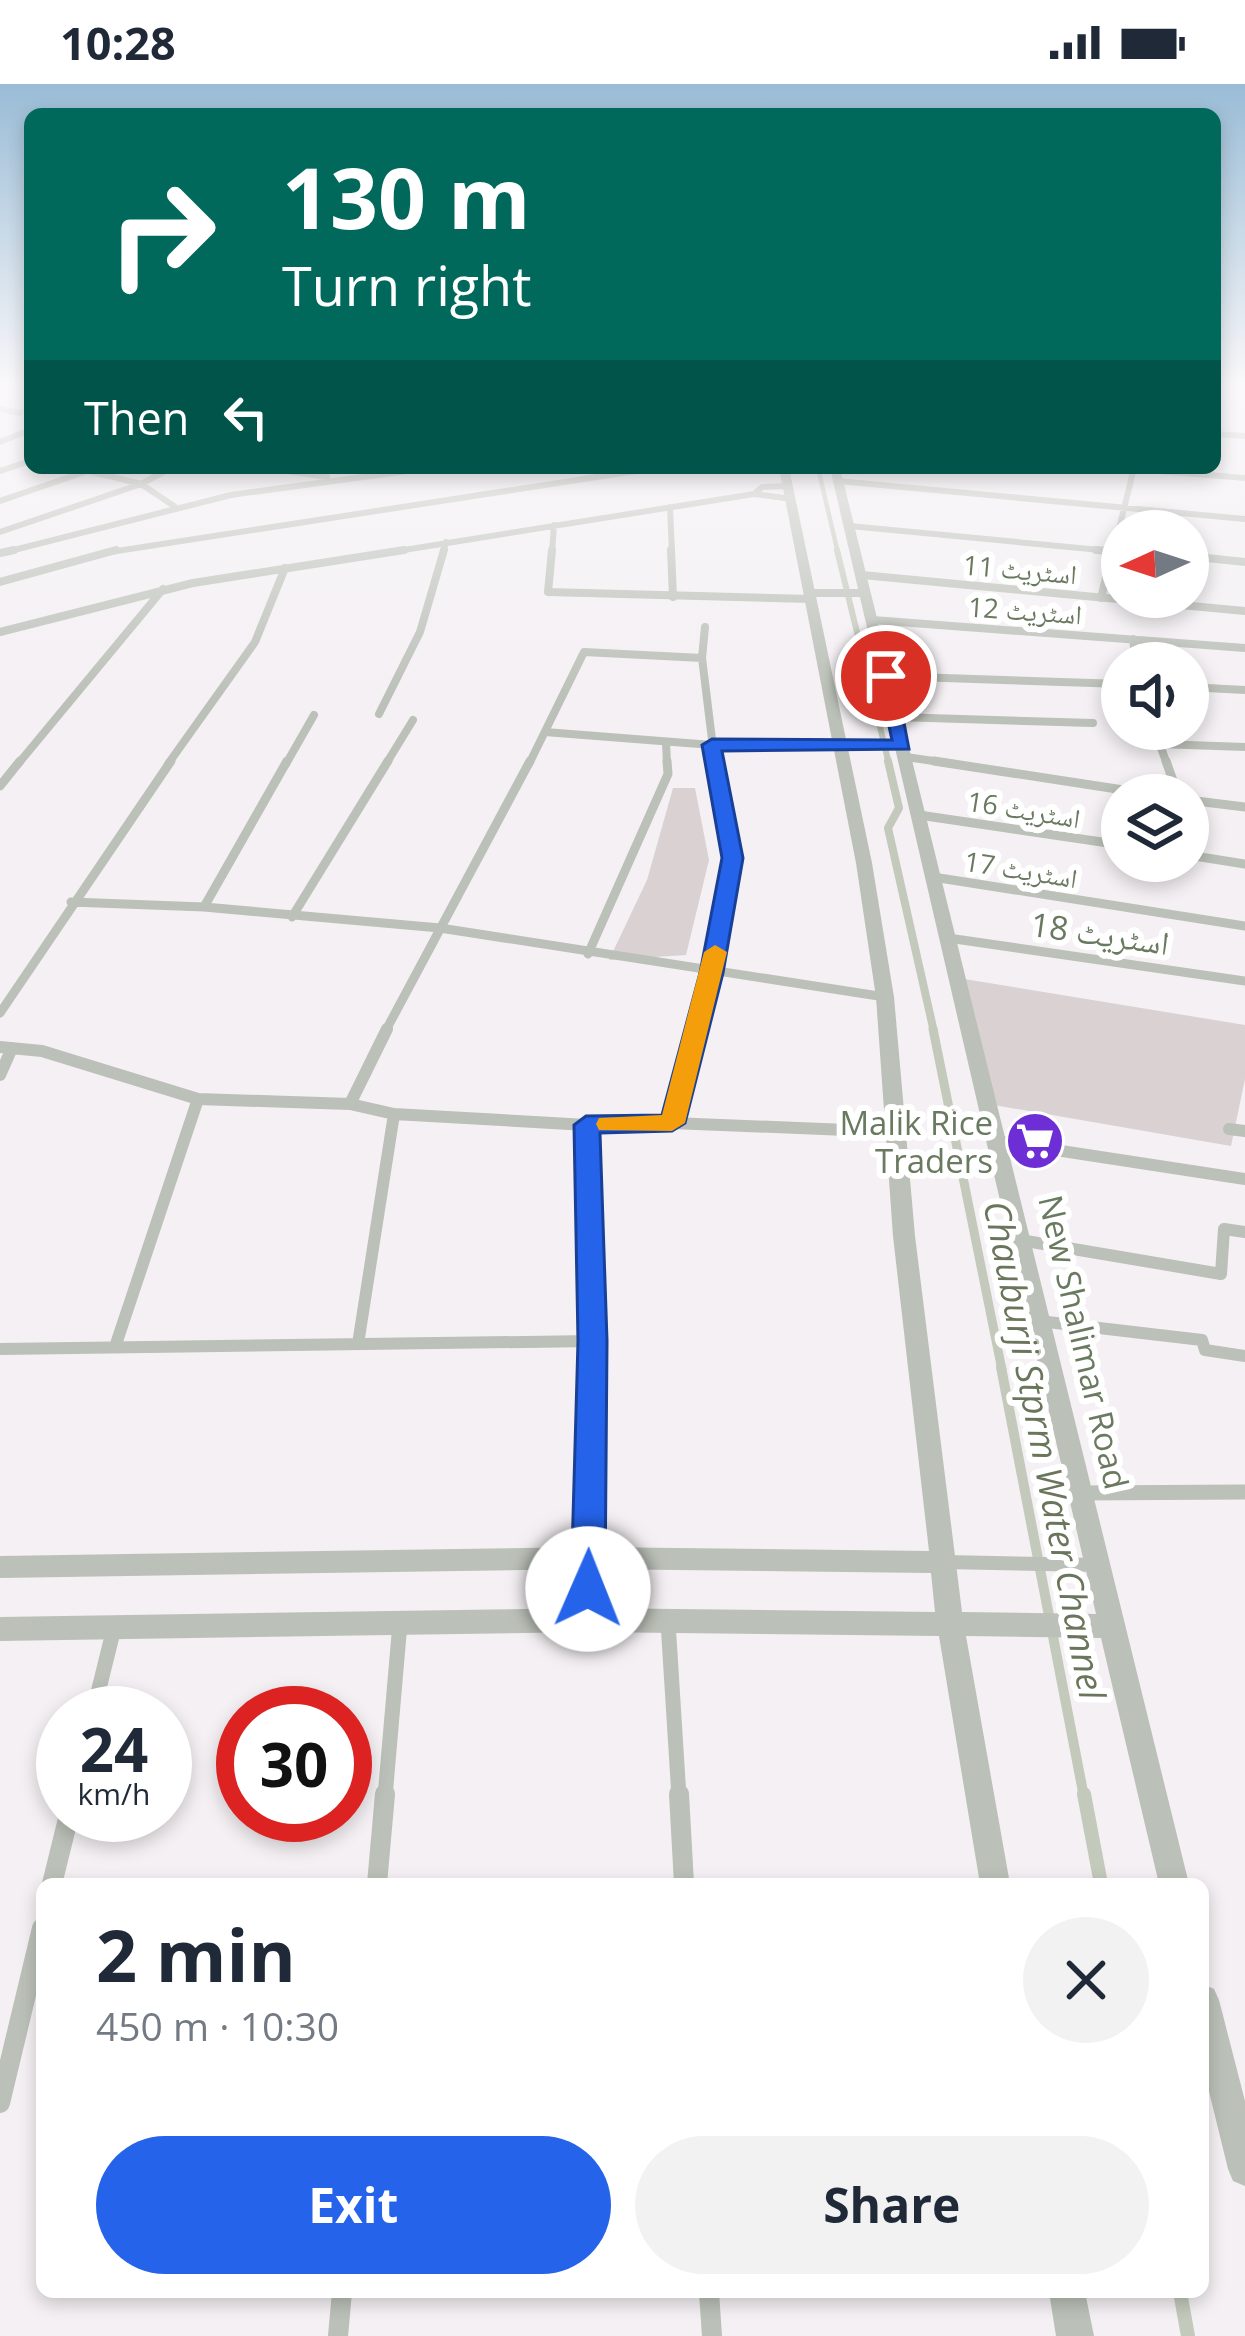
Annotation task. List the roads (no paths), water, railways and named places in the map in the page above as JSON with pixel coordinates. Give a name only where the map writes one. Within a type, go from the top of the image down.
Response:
[{"type":"street","points":[[0,501],[35,489]]},
{"type":"street","points":[[0,532],[126,489]]},
{"type":"street","points":[[149,489],[174,506]]},
{"type":"street","points":[[0,553],[174,506],[274,489]]},
{"type":"street","points":[[0,582],[113,550],[516,489]]},
{"type":"street","points":[[0,632],[163,590],[771,489]]},
{"type":"street","points":[[789,489],[844,745],[885,998],[904,1236],[950,1622],[994,1878]]},
{"type":"street","name":"New Shalimar Road","points":[[841,489],[1080,1493],[1097,1626],[1172,1878]]},
{"type":"street","points":[[962,489],[1245,519]]},
{"type":"street","points":[[1121,510],[1127,489]]},
{"type":"street","points":[[670,507],[673,596]]},
{"type":"street","name":"اسٹریٹ 11","points":[[554,525],[548,592],[815,595],[862,587],[1100,598],[1245,611]]},
{"type":"street","points":[[850,526],[1101,548]]},
{"type":"street","points":[[379,714],[420,632],[446,542]]},
{"type":"street","points":[[1209,558],[1245,562]]},
{"type":"street","points":[[0,1013],[71,902],[255,642],[285,568]]},
{"type":"street","points":[[0,786],[163,590]]},
{"type":"street","name":"اسٹریٹ 12","points":[[873,620],[1245,648]]},
{"type":"street","points":[[672,1123],[712,973],[732,858],[712,745],[702,658],[705,627]]},
{"type":"street","points":[[350,1104],[571,686],[584,652],[702,658]]},
{"type":"street","points":[[886,676],[1101,683]]},
{"type":"street","points":[[1209,689],[1245,690]]},
{"type":"street","points":[[204,908],[314,715]]},
{"type":"street","points":[[896,717],[1094,723]]},
{"type":"street","points":[[292,917],[413,720]]},
{"type":"street","points":[[544,732],[712,745],[899,749],[1101,785]]},
{"type":"street","points":[[588,955],[668,774],[666,742]]},
{"type":"street","points":[[1209,746],[1245,747]]},
{"type":"street","points":[[1209,803],[1245,807]]},
{"type":"street","name":"اسٹریٹ 16","points":[[919,814],[1101,842]]},
{"type":"street","points":[[1209,858],[1245,864]]},
{"type":"street","name":"اسٹریٹ 17","points":[[933,877],[1245,926]]},
{"type":"street","points":[[71,902],[440,928],[588,955],[885,998]]},
{"type":"street","name":"اسٹریٹ 18","points":[[948,938],[1245,981]]},
{"type":"street","points":[[0,1076],[6,1047],[42,1051],[198,1099],[350,1104],[394,1114],[586,1125],[672,1123],[896,1132]]},
{"type":"street","points":[[115,1348],[198,1099]]},
{"type":"street","points":[[358,1344],[394,1114]]},
{"type":"street","points":[[586,1125],[592,1341],[588,1620]]},
{"type":"street","points":[[1229,1129],[1245,1131]]},
{"type":"street","points":[[996,1141],[1245,1179]]},
{"type":"street","points":[[1020,1240],[1221,1274],[1225,1229],[1245,1232]]},
{"type":"street","points":[[1039,1321],[1202,1340],[1205,1350],[1245,1357]]},
{"type":"street","points":[[0,1349],[592,1341]]},
{"type":"street","points":[[1080,1493],[1245,1492]]},
{"type":"street","points":[[0,1567],[589,1558],[1088,1564]]},
{"type":"street","points":[[0,1629],[588,1620],[1097,1626]]},
{"type":"street","points":[[668,1622],[684,1878]]},
{"type":"street","points":[[378,1878],[400,1623]]},
{"type":"street","points":[[100,1686],[114,1628]]},
{"type":"street","points":[[53,1878],[62,1842]]},
{"type":"street","points":[[0,2103],[36,1953]]},
{"type":"street","points":[[1209,2024],[1245,2170]]},
{"type":"street","points":[[338,2336],[341,2298]]},
{"type":"street","points":[[709,2298],[712,2336]]},
{"type":"street","points":[[1068,2298],[1075,2336]]},
{"type":"waterway","name":"Chauburji Stprm Water Channel","points":[[823,489],[838,553]]},
{"type":"waterway","name":"Chauburji Stprm Water Channel","points":[[837,550],[889,764]]},
{"type":"waterway","name":"Chauburji Stprm Water Channel","points":[[888,761],[899,808],[888,828],[934,1032]]},
{"type":"waterway","name":"Chauburji Stprm Water Channel","points":[[933,1029],[1002,1370]]},
{"type":"waterway","name":"Chauburji Stprm Water Channel","points":[[1001,1367],[1084,1797]]},
{"type":"waterway","name":"Chauburji Stprm Water Channel","points":[[1084,1794],[1100,1878]]},
{"type":"waterway","name":"Chauburji Stprm Water Channel","points":[[1181,2298],[1188,2336]]},
{"type":"place","name":"Malik Rice Traders","points":[[1035,1141]]}]
